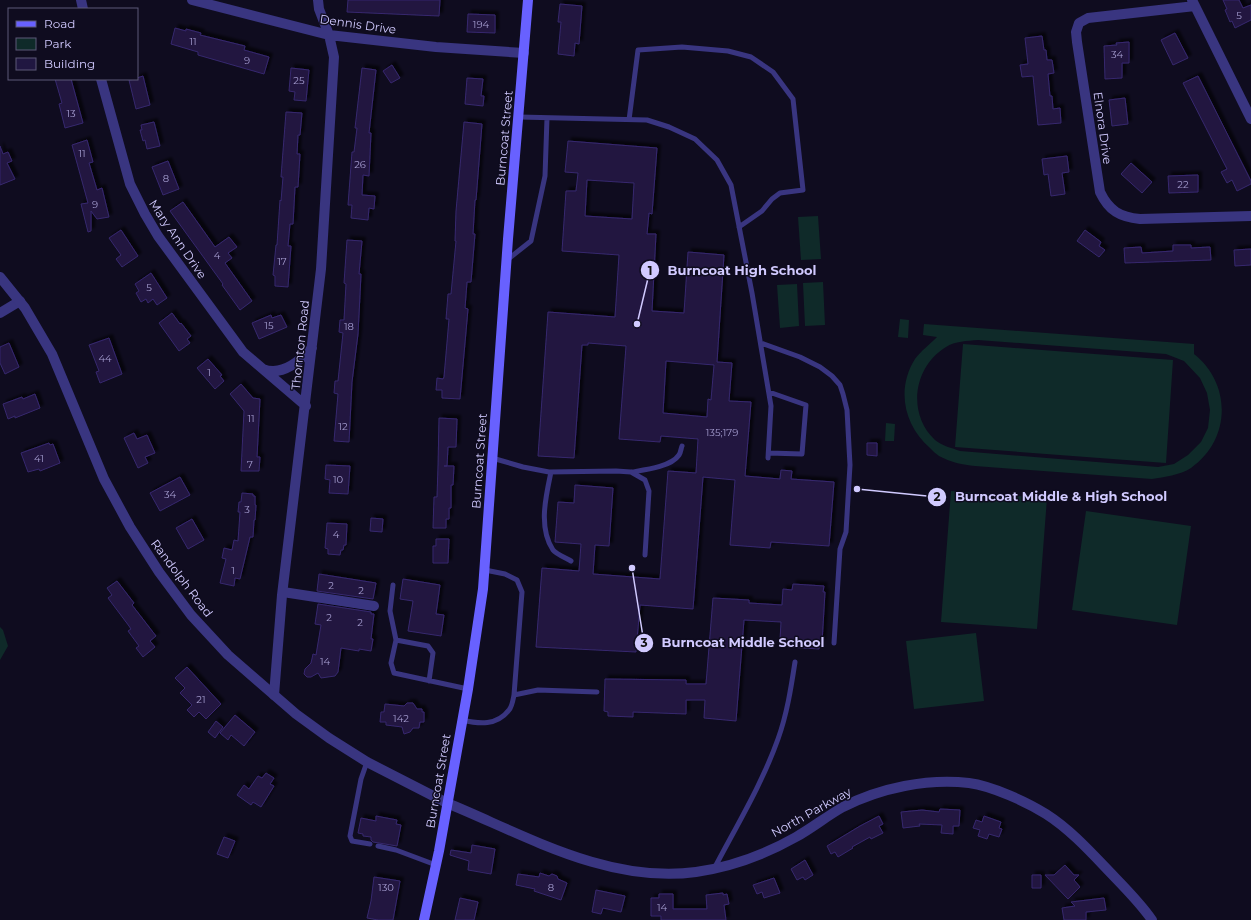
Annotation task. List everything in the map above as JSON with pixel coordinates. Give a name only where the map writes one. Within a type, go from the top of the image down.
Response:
[{"type":"main road","name":"Burncoat Street","points":[[424,920],[436,865],[468,689],[485,570],[506,260],[528,0]]},
{"type":"street","name":"Dennis Drive","points":[[192,0],[328,35],[436,47],[524,53]]},
{"type":"street","name":"Thornton Road","points":[[274,695],[283,592],[321,269],[334,57],[319,9],[318,0]]},
{"type":"street","name":"Elnora Drive","points":[[1251,119],[1193,3],[1088,18],[1079,23],[1076,32],[1077,42],[1100,192],[1105,203],[1115,212],[1127,218],[1140,219],[1251,216]]},
{"type":"street","name":"Mary Ann Drive","points":[[101,80],[130,184],[144,214],[230,337],[243,352],[306,406]]},
{"type":"street","name":"Randolph Road","points":[[0,277],[20,301],[52,354],[104,479],[130,527],[144,550],[175,594],[210,636],[228,655],[310,725],[367,762],[447,803]]},
{"type":"street","points":[[0,314],[20,301]]},
{"type":"street","points":[[263,370],[268,372],[292,367],[301,361],[312,348]]},
{"type":"street","points":[[283,592],[374,606]]},
{"type":"street","name":"North Parkway","points":[[447,803],[561,851],[606,866],[632,871],[672,873],[695,872],[740,861],[787,842],[843,807],[876,793],[914,785],[971,783],[1013,797],[1047,814],[1071,833],[1090,851],[1152,920]]},
{"type":"lane","points":[[629,120],[638,50],[682,47],[728,51],[751,57],[774,72],[793,98],[803,190],[780,193],[772,199],[762,211],[739,227]]},
{"type":"lane","points":[[518,117],[646,120],[669,127],[695,139],[717,160],[731,185],[769,392],[771,406],[769,456],[802,454],[806,405],[769,392]]},
{"type":"lane","points":[[506,260],[531,241],[545,176],[547,118]]},
{"type":"lane","points":[[760,343],[800,357],[820,367],[832,376],[840,385],[847,410],[850,465],[846,532],[840,550],[834,643]]},
{"type":"lane","points":[[492,458],[523,467],[551,472],[631,472],[654,469],[673,460],[679,455],[682,446]]},
{"type":"lane","points":[[551,472],[544,510],[545,530],[553,551],[571,561]]},
{"type":"lane","points":[[631,472],[645,480],[649,491],[645,555]]},
{"type":"lane","points":[[462,720],[478,724],[495,722],[509,710],[514,695],[522,592],[517,580],[505,574],[485,570]]},
{"type":"lane","points":[[393,585],[390,611],[396,640],[391,663],[394,673],[468,689]]},
{"type":"lane","points":[[396,640],[428,646],[433,653],[429,681]]},
{"type":"lane","points":[[714,868],[761,778],[778,739],[789,702],[796,662]]},
{"type":"lane","points":[[514,695],[538,690],[597,692]]},
{"type":"lane","points":[[367,762],[360,778],[350,836],[352,841],[370,844]]},
{"type":"lane","points":[[378,846],[396,850],[436,865]]},
{"type":"green space","points":[[818,216],[821,259],[801,260],[798,217]]},
{"type":"green space","points":[[823,282],[825,325],[805,326],[803,283]]},
{"type":"green space","points":[[797,284],[799,326],[780,328],[777,285]]},
{"type":"green space","points":[[900,319],[909,320],[908,338],[898,337]]},
{"type":"green space","points":[[924,324],[1194,344],[1194,354],[1206,366],[1215,381],[1220,396],[1222,412],[1220,428],[1214,443],[1204,456],[1191,468],[1177,474],[1152,479],[975,466],[952,462],[938,455],[921,439],[909,418],[906,406],[906,382],[909,371],[917,356],[937,337],[923,335]],"holes":[[[978,340],[1166,354],[1184,361],[1200,378],[1207,393],[1210,410],[1208,428],[1201,442],[1188,455],[1174,464],[1158,467],[960,451],[935,440],[926,429],[920,417],[917,404],[921,378],[926,366],[946,347],[957,342]]]},
{"type":"green space","points":[[963,344],[1173,360],[1166,463],[955,447]]},
{"type":"green space","points":[[886,423],[895,424],[894,441],[885,441]]},
{"type":"green space","points":[[951,491],[1047,498],[1037,629],[941,622]]},
{"type":"green space","points":[[1086,511],[1191,526],[1177,625],[1072,610]]},
{"type":"green space","points":[[0,627],[3,630],[8,646],[0,660]]},
{"type":"green space","points":[[976,633],[984,701],[914,709],[906,641]]},
{"type":"building","points":[[348,0],[440,0],[439,16],[347,12]]},
{"type":"building","points":[[1223,0],[1239,0],[1243,8],[1251,5],[1251,20],[1235,28],[1232,21],[1230,22]]},
{"type":"building","points":[[560,4],[582,6],[579,44],[575,43],[574,56],[558,54],[561,22],[558,22]]},
{"type":"building","points":[[468,14],[495,15],[495,33],[467,32]]},
{"type":"building","points":[[175,28],[186,31],[186,29],[201,33],[200,35],[245,46],[244,50],[269,57],[264,74],[198,55],[198,52],[171,44]]},
{"type":"building","points":[[1175,33],[1188,58],[1173,65],[1161,40]]},
{"type":"building","points":[[1042,36],[1047,60],[1052,60],[1054,73],[1048,74],[1050,96],[1052,96],[1053,109],[1060,108],[1061,123],[1038,125],[1033,76],[1022,77],[1020,65],[1028,64],[1025,38]]},
{"type":"building","points":[[1129,42],[1129,63],[1122,63],[1122,78],[1105,79],[1104,46]]},
{"type":"building","points":[[392,65],[400,78],[391,83],[383,71]]},
{"type":"building","points":[[291,68],[309,70],[306,101],[294,100],[295,92],[289,91]]},
{"type":"building","points":[[362,68],[376,70],[369,133],[371,133],[369,176],[363,175],[362,195],[375,196],[374,209],[369,208],[368,220],[351,218],[352,205],[348,205],[352,152],[354,152],[357,128],[355,128]]},
{"type":"building","points":[[143,76],[150,105],[136,109],[129,80],[138,80],[138,78]]},
{"type":"building","points":[[1198,76],[1251,181],[1251,184],[1237,191],[1232,180],[1227,183],[1221,172],[1227,169],[1183,83]]},
{"type":"building","points":[[467,78],[483,79],[481,96],[484,96],[483,106],[465,104]]},
{"type":"building","points":[[55,80],[71,80],[83,123],[65,128],[59,104],[62,103]]},
{"type":"building","points":[[1125,98],[1128,124],[1112,126],[1109,100]]},
{"type":"building","points":[[286,112],[302,113],[300,135],[298,135],[297,154],[300,154],[298,187],[295,187],[293,224],[290,224],[288,246],[291,246],[288,287],[275,286],[275,276],[273,275],[283,177],[281,177]]},
{"type":"building","points":[[154,122],[160,146],[147,149],[145,140],[143,141],[140,130],[142,130],[141,125]]},
{"type":"building","points":[[464,122],[482,124],[475,200],[473,234],[475,234],[471,282],[467,282],[465,308],[468,309],[460,399],[442,398],[442,390],[436,390],[437,378],[443,379],[444,377],[449,319],[446,319],[448,294],[451,294],[456,241],[456,211]]},
{"type":"building","points":[[87,140],[93,162],[89,163],[97,190],[102,188],[109,217],[97,219],[91,211],[91,231],[88,232],[81,204],[88,203],[72,145]]},
{"type":"building","points":[[568,141],[657,148],[652,214],[649,213],[647,234],[656,234],[652,311],[684,313],[688,252],[724,255],[717,362],[732,363],[729,401],[751,402],[745,476],[780,479],[781,470],[792,471],[791,479],[834,482],[829,546],[771,542],[770,548],[730,545],[735,480],[703,477],[693,609],[640,605],[636,652],[536,647],[542,568],[579,571],[581,544],[555,542],[558,502],[574,503],[575,485],[613,488],[609,546],[595,545],[593,574],[660,579],[668,471],[696,473],[698,439],[661,436],[660,442],[619,439],[626,346],[588,343],[588,345],[582,345],[574,458],[538,456],[548,312],[615,317],[619,255],[562,251],[566,191],[576,191],[578,173],[565,172]],"holes":[[[587,180],[634,183],[632,219],[585,216]],[[666,361],[714,365],[711,400],[708,399],[707,417],[663,413]]]},
{"type":"building","points":[[0,146],[3,154],[8,152],[12,161],[7,163],[15,179],[0,185]]},
{"type":"building","points":[[1067,156],[1069,172],[1062,173],[1065,194],[1051,196],[1048,174],[1044,175],[1042,159]]},
{"type":"building","points":[[168,161],[179,189],[163,195],[152,167]]},
{"type":"building","points":[[1131,163],[1152,182],[1142,193],[1121,174]]},
{"type":"building","points":[[1198,175],[1198,192],[1169,193],[1168,176]]},
{"type":"building","points":[[183,202],[215,247],[229,237],[237,247],[228,253],[232,258],[225,263],[252,301],[240,310],[170,211]]},
{"type":"building","points":[[121,230],[138,256],[122,267],[116,259],[121,255],[109,238]]},
{"type":"building","points":[[1085,230],[1101,242],[1099,246],[1105,250],[1099,257],[1077,241]]},
{"type":"building","points":[[347,240],[362,241],[359,274],[361,274],[358,334],[352,382],[349,442],[334,441],[338,394],[334,393],[335,381],[338,381],[343,333],[339,332],[340,320],[344,320],[346,284],[344,283]]},
{"type":"building","points":[[1173,245],[1191,245],[1191,248],[1210,247],[1211,260],[1125,263],[1124,248],[1141,247],[1142,253],[1173,251]]},
{"type":"building","points":[[1251,249],[1251,265],[1235,266],[1234,250]]},
{"type":"building","points":[[151,273],[167,298],[157,305],[153,299],[148,303],[146,299],[141,302],[136,293],[139,291],[135,284]]},
{"type":"building","points":[[172,313],[191,336],[187,339],[190,343],[179,351],[159,323]]},
{"type":"building","points":[[271,315],[272,318],[281,315],[287,327],[259,339],[252,323]]},
{"type":"building","points":[[109,338],[122,374],[100,383],[96,372],[99,371],[89,345]]},
{"type":"building","points":[[9,343],[19,367],[5,374],[0,363],[0,347]]},
{"type":"building","points":[[208,359],[222,375],[220,376],[224,381],[215,389],[197,368]]},
{"type":"building","points":[[241,384],[253,398],[260,399],[257,457],[260,457],[259,471],[241,471],[244,411],[230,394]]},
{"type":"building","points":[[35,394],[40,408],[15,418],[15,416],[8,419],[3,404]]},
{"type":"building","points":[[439,418],[457,419],[456,447],[448,447],[447,466],[454,466],[453,485],[451,485],[451,508],[449,508],[449,519],[446,519],[446,528],[433,528],[434,497],[437,497]]},
{"type":"building","points":[[134,433],[137,439],[147,435],[155,453],[145,457],[148,463],[138,468],[124,438]]},
{"type":"building","points":[[49,443],[50,445],[53,444],[60,463],[40,471],[39,469],[28,472],[21,453]]},
{"type":"building","points":[[867,443],[877,443],[877,456],[867,455]]},
{"type":"building","points":[[326,465],[350,466],[348,494],[329,493],[330,480],[325,479]]},
{"type":"building","points":[[180,477],[190,495],[160,511],[150,493]]},
{"type":"building","points":[[242,493],[253,494],[253,496],[255,496],[255,520],[253,537],[250,537],[240,579],[235,578],[234,586],[220,583],[226,559],[222,558],[224,548],[232,550],[234,540],[238,541],[240,512],[238,512]]},
{"type":"building","points":[[371,518],[383,519],[382,532],[370,531]]},
{"type":"building","points":[[192,519],[204,540],[188,549],[176,528]]},
{"type":"building","points":[[327,523],[347,524],[346,545],[344,545],[343,550],[341,550],[340,555],[328,554],[328,549],[325,548]]},
{"type":"building","points":[[436,539],[449,539],[448,563],[433,563],[433,546],[436,546]]},
{"type":"building","points":[[319,574],[376,583],[373,599],[317,591]]},
{"type":"building","points":[[403,579],[440,585],[436,614],[444,615],[441,636],[408,631],[413,601],[400,599]]},
{"type":"building","points":[[117,581],[134,603],[132,605],[156,636],[150,641],[155,647],[143,657],[136,648],[139,646],[128,631],[131,629],[108,598],[112,595],[107,588]]},
{"type":"building","points":[[793,584],[824,586],[823,592],[825,592],[822,643],[820,642],[819,649],[788,647],[788,640],[780,640],[781,622],[744,620],[736,721],[704,718],[705,700],[686,700],[686,714],[633,712],[633,717],[608,716],[608,712],[604,711],[605,679],[686,680],[686,684],[706,684],[713,598],[749,600],[749,603],[782,605],[783,589],[792,590]]},
{"type":"building","points":[[318,604],[371,612],[371,614],[374,614],[371,651],[341,648],[338,672],[335,676],[321,678],[318,673],[311,677],[307,677],[304,674],[305,669],[311,663],[313,654],[316,655],[321,625],[315,624]]},
{"type":"building","points":[[187,667],[221,704],[206,719],[199,712],[194,717],[187,710],[192,705],[180,693],[185,688],[175,678]]},
{"type":"building","points":[[407,703],[413,703],[417,709],[422,709],[422,712],[424,712],[424,722],[420,722],[419,728],[413,728],[410,732],[404,734],[402,727],[386,725],[386,722],[380,722],[381,712],[384,712],[385,704],[404,706]]},
{"type":"building","points":[[235,715],[255,732],[244,746],[231,735],[228,740],[220,733]]},
{"type":"building","points":[[216,721],[223,727],[215,738],[208,732]]},
{"type":"building","points":[[266,773],[274,778],[270,784],[274,786],[261,807],[253,802],[251,805],[237,795],[244,785],[249,789],[258,776],[262,778]]},
{"type":"building","points":[[940,809],[960,810],[959,826],[953,826],[953,834],[941,833],[942,825],[919,824],[920,826],[903,828],[901,812],[922,810],[939,812]]},
{"type":"building","points":[[376,816],[397,820],[396,824],[401,825],[397,846],[373,842],[371,837],[363,836],[363,834],[358,833],[361,818],[376,821]]},
{"type":"building","points":[[879,816],[883,824],[879,826],[883,833],[871,839],[870,837],[838,857],[835,852],[831,854],[827,846]]},
{"type":"building","points":[[984,816],[1001,822],[999,828],[1002,829],[999,837],[989,834],[987,839],[978,836],[980,830],[973,828],[976,820],[982,822]]},
{"type":"building","points":[[224,837],[235,841],[228,858],[217,854]]},
{"type":"building","points":[[472,845],[495,849],[491,874],[468,870],[469,861],[450,855],[451,850],[471,853]]},
{"type":"building","points":[[805,860],[813,875],[805,880],[803,877],[797,880],[791,869]]},
{"type":"building","points":[[1065,865],[1074,875],[1079,875],[1074,880],[1080,887],[1068,899],[1045,875],[1054,875]]},
{"type":"building","points":[[540,873],[549,876],[552,874],[557,876],[558,879],[567,883],[561,900],[534,891],[535,889],[516,885],[518,874],[539,877]]},
{"type":"building","points":[[1032,875],[1041,875],[1041,888],[1032,888]]},
{"type":"building","points":[[374,877],[400,881],[393,920],[367,918]]},
{"type":"building","points":[[774,878],[780,893],[764,898],[762,892],[757,894],[753,885]]},
{"type":"building","points":[[596,890],[625,896],[621,912],[603,908],[601,914],[592,912]]},
{"type":"building","points":[[723,893],[723,895],[727,894],[729,904],[724,905],[726,920],[661,920],[661,916],[651,916],[651,898],[659,898],[659,894],[673,894],[673,909],[707,909],[706,895]]},
{"type":"building","points":[[460,898],[478,902],[474,920],[455,920]]},
{"type":"building","points":[[1104,898],[1106,910],[1086,912],[1086,920],[1064,920],[1062,908],[1075,906],[1071,902]]},
{"type":"place","name":"Burncoat High School","points":[[637,324]]},
{"type":"place","name":"Burncoat Middle & High School","points":[[857,489]]},
{"type":"place","name":"Burncoat Middle School","points":[[632,568]]}]
